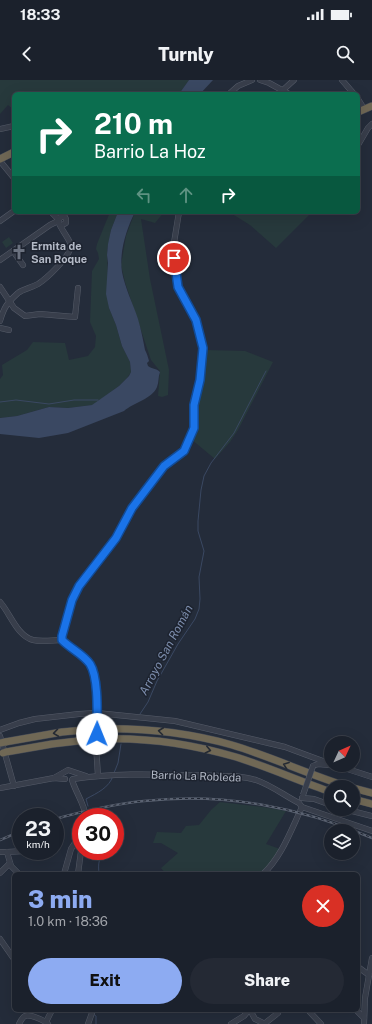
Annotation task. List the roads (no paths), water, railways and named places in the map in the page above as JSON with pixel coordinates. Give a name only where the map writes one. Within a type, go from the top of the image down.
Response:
[{"type":"highway","points":[[0,160],[12,153]]},
{"type":"highway","points":[[2,740],[97,729],[148,730],[197,737],[241,748],[330,780]]},
{"type":"highway","points":[[3,753],[52,744],[97,739],[150,740],[203,749],[245,761],[324,789]]},
{"type":"highway","points":[[360,790],[372,793]]},
{"type":"highway","points":[[360,801],[372,804]]},
{"type":"street","points":[[231,92],[238,86],[252,80]]},
{"type":"street","points":[[260,80],[286,92]]},
{"type":"street","points":[[283,90],[294,80]]},
{"type":"street","points":[[342,80],[352,92]]},
{"type":"street","points":[[360,142],[372,124]]},
{"type":"street","points":[[0,129],[12,126]]},
{"type":"street","points":[[0,160],[12,175]]},
{"type":"street","points":[[0,221],[12,212]]},
{"type":"street","points":[[0,321],[4,308],[9,302],[20,292],[39,284],[60,265],[68,253],[71,246],[62,220],[53,214]]},
{"type":"street","points":[[62,640],[63,629],[72,600],[79,586],[116,538],[138,500],[164,466],[170,460],[182,453],[194,428],[194,405],[204,356],[195,317],[180,291],[177,278],[173,249],[179,214]]},
{"type":"street","points":[[0,260],[50,225],[62,220]]},
{"type":"street","points":[[13,251],[23,265]]},
{"type":"street","points":[[0,287],[14,308],[25,316],[40,314],[75,317],[78,288]]},
{"type":"street","points":[[0,328],[9,330]]},
{"type":"street","points":[[0,602],[18,628],[32,640],[62,640],[84,658],[94,672],[97,713],[96,745],[98,776]]},
{"type":"street","points":[[0,730],[19,723],[48,717],[97,713],[175,721],[285,747],[324,761]]},
{"type":"street","points":[[2,740],[14,786]]},
{"type":"street","points":[[265,872],[279,854],[302,801],[313,766],[314,757]]},
{"type":"street","points":[[313,766],[318,764],[324,765]]},
{"type":"street","points":[[0,788],[54,778],[68,770],[73,772],[74,776],[69,780]]},
{"type":"street","name":"Barrio La Robleda","points":[[73,772],[87,777]]},
{"type":"street","points":[[356,772],[372,777]]},
{"type":"street","points":[[63,773],[75,789],[84,808]]},
{"type":"street","name":"Barrio La Robleda","points":[[54,778],[69,780],[98,776],[156,774],[234,776],[248,778],[268,785],[372,832]]},
{"type":"street","name":"Barrio La Robleda","points":[[302,801],[314,800],[324,803]]},
{"type":"street","points":[[360,813],[372,816]]},
{"type":"street","points":[[65,872],[72,848]]},
{"type":"street","points":[[0,852],[12,852]]},
{"type":"street","points":[[6,852],[10,863],[18,872]]},
{"type":"street","points":[[78,872],[80,860]]},
{"type":"street","points":[[0,873],[10,863]]},
{"type":"street","points":[[0,939],[12,956]]},
{"type":"street","points":[[364,1024],[365,998],[372,958]]},
{"type":"street","points":[[360,968],[369,975]]},
{"type":"street","points":[[19,1024],[26,1016],[36,1018],[47,1023],[51,1012]]},
{"type":"street","points":[[88,1024],[93,1012]]},
{"type":"street","points":[[231,1024],[248,1012]]},
{"type":"street","points":[[251,1012],[255,1019],[264,1024],[278,1013]]},
{"type":"street","points":[[310,1012],[321,1024]]},
{"type":"street","points":[[358,1012],[364,1018]]},
{"type":"water","points":[[189,80],[213,80],[202,92],[180,92]]},
{"type":"water","points":[[117,214],[134,214],[124,241],[121,264],[123,278],[139,323],[149,361],[147,363],[148,366],[160,372],[155,391],[147,398],[124,411],[68,433],[39,438],[0,434],[0,418],[17,416],[49,407],[68,408],[92,405],[119,386],[129,376],[131,372],[130,362],[122,346],[109,308],[106,294],[108,263],[107,255],[111,230]]},
{"type":"waterway","name":"Arroyo San Román","points":[[140,714],[148,702],[157,681],[178,644],[195,619],[199,609],[199,577],[204,551],[198,531],[198,521],[204,476],[211,463],[234,433],[266,371]]},
{"type":"waterway","points":[[0,402],[16,400],[49,404],[74,400],[98,400]]},
{"type":"waterway","name":"Arroyo San Román","points":[[114,773],[118,763],[121,744]]},
{"type":"waterway","name":"Arroyo San Román","points":[[88,806],[86,799],[106,787],[113,776]]},
{"type":"waterway","name":"Arroyo San Román","points":[[99,872],[100,860]]},
{"type":"waterway","name":"Arroyo San Román","points":[[93,1014],[96,1016],[96,1024]]},
{"type":"railway","points":[[64,817],[133,802],[173,799],[232,801],[261,804],[289,810],[345,827],[372,838]]},
{"type":"railway","points":[[0,840],[12,835]]},
{"type":"place","name":"Ermita de San Roque","points":[[19,252]]}]
